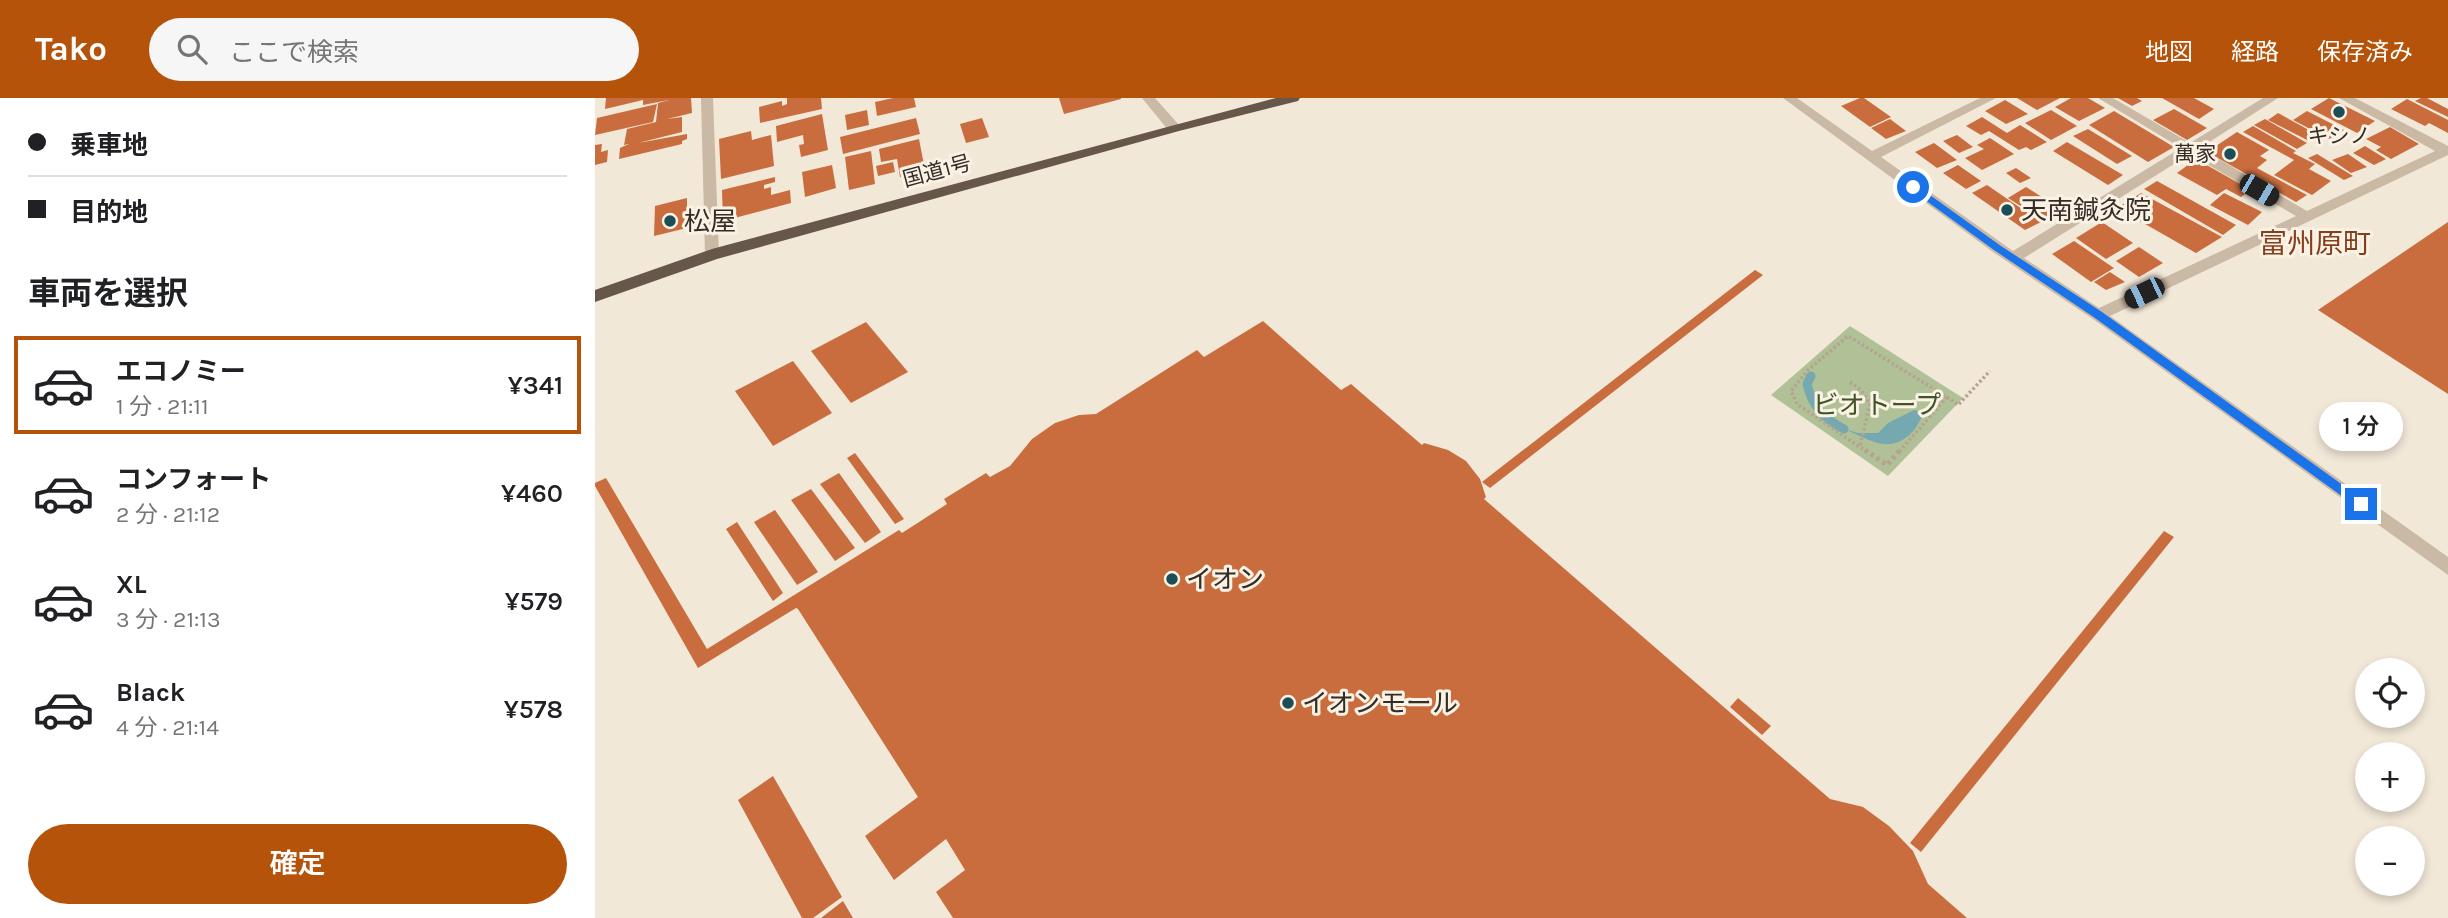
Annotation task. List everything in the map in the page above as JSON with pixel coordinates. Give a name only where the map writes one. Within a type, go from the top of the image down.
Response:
[{"type":"highway","name":"国道1号","points":[[595,296],[712,255],[1293,98]]},
{"type":"street","points":[[707,98],[712,255]]},
{"type":"street","points":[[1148,98],[1174,128]]},
{"type":"street","points":[[1789,98],[2013,258],[2098,315],[2448,567]]},
{"type":"street","points":[[1871,157],[1990,98]]},
{"type":"street","points":[[2104,98],[2306,216]]},
{"type":"street","points":[[2013,258],[2272,98]]},
{"type":"street","points":[[2345,98],[2447,151]]},
{"type":"street","points":[[2098,315],[2447,151]]},
{"type":"path","points":[[1947,397],[1887,465],[1797,404],[1791,391],[1808,370],[1848,335],[1947,397],[1958,405],[1990,371]]},
{"type":"path","points":[[1850,382],[1863,390],[1872,408],[1870,420],[1862,432],[1860,446]]},
{"type":"green space","name":"ビオトープ","points":[[1850,326],[1963,398],[1888,476],[1771,395]]},
{"type":"water","points":[[1914,410],[1923,415],[1914,430],[1897,443],[1871,441],[1844,429],[1858,433],[1878,433],[1888,423]]},
{"type":"building","points":[[606,98],[691,98],[692,113],[667,119],[682,117],[682,132],[638,143],[687,134],[687,139],[682,141],[682,144],[619,159],[620,148],[629,144],[624,145],[627,129],[656,122],[658,103],[669,100],[643,105],[643,100],[605,109]]},
{"type":"building","points":[[787,98],[821,98],[822,109],[760,123],[759,107],[782,101],[782,106],[787,104]]},
{"type":"building","points":[[893,98],[914,98],[916,107],[877,116],[875,102]]},
{"type":"building","points":[[1059,98],[1121,98],[1121,99],[1064,114]]},
{"type":"building","points":[[1860,98],[1891,117],[1870,127],[1841,106]]},
{"type":"building","points":[[2017,98],[2060,98],[2037,110]]},
{"type":"building","points":[[2071,98],[2088,98],[2105,108],[2079,121],[2055,107]]},
{"type":"building","points":[[2118,98],[2137,98],[2142,101],[2132,106]]},
{"type":"building","points":[[2162,98],[2194,98],[2214,109],[2199,119]]},
{"type":"building","points":[[2329,98],[2375,121],[2357,133],[2311,109]]},
{"type":"building","points":[[2427,98],[2448,109],[2448,117],[2415,101]]},
{"type":"building","points":[[2407,99],[2448,120],[2448,133],[2429,123],[2425,126],[2391,109]]},
{"type":"building","points":[[2005,100],[2028,114],[2006,124],[1985,111]]},
{"type":"building","points":[[657,104],[653,122],[595,135],[597,118]]},
{"type":"building","points":[[2174,109],[2207,128],[2187,140],[2153,120]]},
{"type":"building","points":[[867,110],[869,125],[847,130],[845,115]]},
{"type":"building","points":[[2051,110],[2077,126],[2051,140],[2025,123]]},
{"type":"building","points":[[2114,111],[2174,147],[2148,162],[2089,125]]},
{"type":"building","points":[[2307,111],[2344,130],[2329,139],[2293,120]]},
{"type":"building","points":[[2278,113],[2318,135],[2309,141],[2268,120]]},
{"type":"building","points":[[822,114],[828,150],[801,157],[799,145],[804,144],[803,135],[777,142],[776,126]]},
{"type":"building","points":[[1982,117],[2007,133],[2020,125],[2047,142],[2031,150],[2026,147],[2019,150],[1989,131],[1981,135],[1966,126]]},
{"type":"building","points":[[916,118],[920,134],[843,154],[840,137]]},
{"type":"building","points":[[982,118],[989,137],[966,143],[960,124]]},
{"type":"building","points":[[1890,119],[1906,131],[1886,139],[1871,128]]},
{"type":"building","points":[[2265,119],[2307,143],[2297,149],[2254,125]]},
{"type":"building","points":[[2253,126],[2296,151],[2293,153],[2315,164],[2309,169],[2331,181],[2312,195],[2274,175],[2294,160],[2243,132]]},
{"type":"building","points":[[2390,127],[2419,144],[2391,159],[2376,150],[2381,147],[2366,139]]},
{"type":"building","points":[[2088,129],[2132,156],[2117,164],[2073,136]]},
{"type":"building","points":[[751,131],[752,140],[771,135],[774,166],[721,179],[719,139]]},
{"type":"building","points":[[2237,132],[2269,150],[2260,156],[2267,160],[2257,168],[2307,195],[2296,202],[2207,152]]},
{"type":"building","points":[[1957,135],[1973,147],[1959,153],[1943,141]]},
{"type":"building","points":[[1990,138],[2014,154],[1982,170],[1965,158],[1984,149],[1977,145]]},
{"type":"building","points":[[919,139],[925,170],[900,177],[897,159],[881,162],[879,149]]},
{"type":"building","points":[[2067,142],[2123,175],[2108,185],[2053,151]]},
{"type":"building","points":[[1934,143],[1957,160],[1937,168],[1915,152]]},
{"type":"building","points":[[602,144],[601,152],[608,150],[607,162],[595,165],[595,145]]},
{"type":"building","points":[[2365,146],[2386,159],[2374,165],[2353,153]]},
{"type":"building","points":[[871,151],[875,184],[849,190],[845,157]]},
{"type":"building","points":[[2317,154],[2353,176],[2344,180],[2308,158]]},
{"type":"building","points":[[2348,154],[2367,167],[2351,173],[2332,160]]},
{"type":"building","points":[[2196,159],[2251,190],[2241,197],[2226,189],[2217,195],[2177,173]]},
{"type":"building","points":[[893,162],[895,172],[878,176],[876,166]]},
{"type":"building","points":[[832,165],[836,188],[805,197],[802,172]]},
{"type":"building","points":[[1958,165],[1981,181],[1966,189],[1943,173]]},
{"type":"building","points":[[2016,168],[2031,178],[2020,183],[2006,173]]},
{"type":"building","points":[[775,177],[775,182],[764,185],[764,189],[771,187],[771,195],[790,190],[791,203],[723,221],[722,190]]},
{"type":"building","points":[[2157,181],[2236,225],[2223,235],[2144,189]]},
{"type":"building","points":[[1987,185],[2041,222],[2025,230],[1972,193]]},
{"type":"building","points":[[2026,187],[2064,211],[2046,222],[2008,198]]},
{"type":"building","points":[[2141,193],[2222,237],[2196,253],[2117,208]]},
{"type":"building","points":[[2224,193],[2262,212],[2248,225],[2210,205]]},
{"type":"building","points":[[687,198],[687,228],[654,236],[655,206]]},
{"type":"building","points":[[2102,222],[2133,243],[2106,259],[2076,238]]},
{"type":"building","points":[[2448,222],[2448,394],[2318,310]]},
{"type":"building","points":[[2074,241],[2114,268],[2091,282],[2052,254]]},
{"type":"building","points":[[2139,247],[2163,263],[2139,277],[2116,261]]},
{"type":"building","points":[[1755,270],[1763,275],[1490,488],[1482,482]]},
{"type":"building","points":[[2110,272],[2125,282],[2106,290],[2094,282]]},
{"type":"building","name":"イオンモール","points":[[1263,321],[1341,390],[1351,384],[1422,445],[1424,443],[1448,450],[1466,461],[1480,479],[1486,497],[1484,499],[1830,799],[1863,807],[1889,826],[1913,851],[1928,884],[1967,918],[953,918],[936,892],[965,870],[946,839],[894,880],[865,836],[918,797],[798,609],[698,668],[595,486],[595,483],[606,478],[707,649],[899,530],[902,533],[947,504],[944,499],[986,473],[990,477],[1010,466],[1032,439],[1055,423],[1079,415],[1096,414],[1197,350],[1204,357]]},
{"type":"building","points":[[866,322],[908,372],[851,403],[811,351]]},
{"type":"building","points":[[793,361],[832,413],[773,446],[735,391]]},
{"type":"building","points":[[855,453],[904,519],[895,524],[847,458]]},
{"type":"building","points":[[839,473],[881,532],[865,543],[820,484]]},
{"type":"building","points":[[811,489],[855,548],[835,561],[791,500]]},
{"type":"building","points":[[775,510],[818,572],[797,585],[754,522]]},
{"type":"building","points":[[737,522],[783,593],[773,601],[726,529]]},
{"type":"building","points":[[2164,531],[2174,537],[1921,852],[1910,843]]},
{"type":"building","points":[[1738,698],[1771,726],[1762,735],[1730,707]]},
{"type":"building","points":[[773,776],[842,897],[813,918],[802,918],[738,800]]},
{"type":"building","points":[[843,901],[853,918],[821,918]]},
{"type":"waterway","points":[[1811,376],[1807,384],[1816,405],[1830,421],[1844,429]]},
{"type":"place","name":"キシノ","points":[[2339,112]]},
{"type":"place","name":"萬家","points":[[2230,154]]},
{"type":"place","name":"天南鍼灸院","points":[[2007,210]]},
{"type":"place","name":"松屋","points":[[670,221]]},
{"type":"place","name":"イオン","points":[[1172,579]]},
{"type":"place","name":"イオンモール","points":[[1288,703]]},
{"type":"district","name":"富州原町","points":[[2315,243]]},
{"type":"route","points":[[1913,187],[2098,315],[2361,504]]}]
